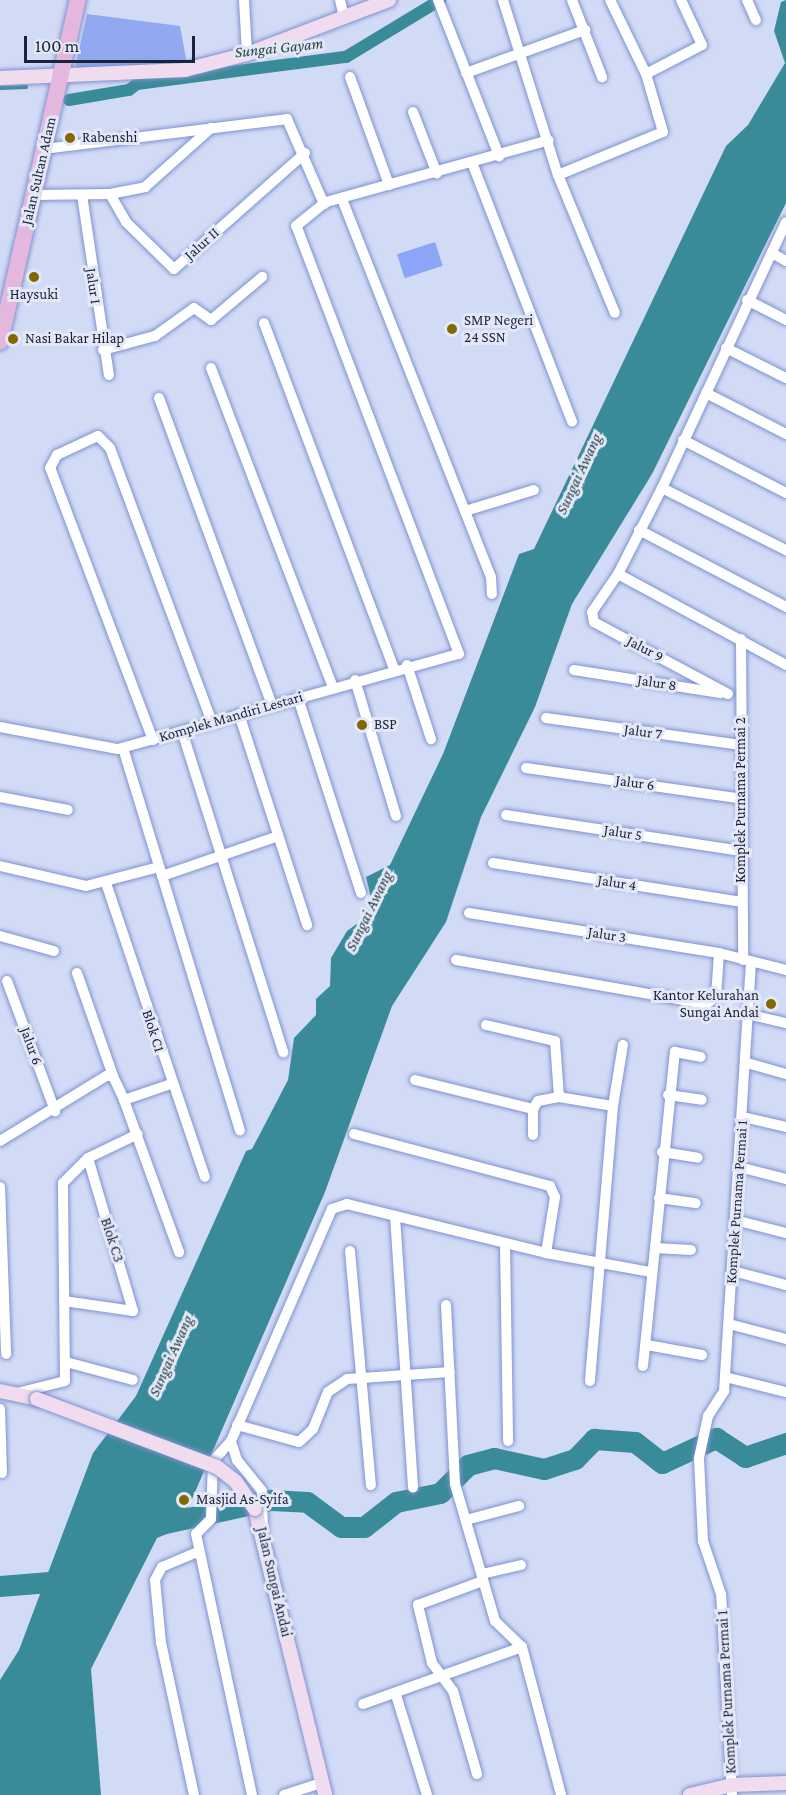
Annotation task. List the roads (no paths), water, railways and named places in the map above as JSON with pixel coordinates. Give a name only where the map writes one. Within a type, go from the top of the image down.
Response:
[{"type":"main road","name":"Jalan Sultan Adam","points":[[0,342],[78,0]]},
{"type":"street","points":[[244,0],[247,54]]},
{"type":"street","points":[[340,0],[344,17]]},
{"type":"street","points":[[0,78],[185,70],[247,54],[389,0]]},
{"type":"street","points":[[503,0],[523,51],[558,175],[615,313]]},
{"type":"street","points":[[572,0],[602,77]]},
{"type":"street","points":[[558,175],[661,135],[646,75],[610,0]]},
{"type":"street","points":[[646,75],[702,45],[681,0]]},
{"type":"street","points":[[747,0],[756,20]]},
{"type":"street","points":[[439,4],[500,156]]},
{"type":"street","points":[[466,74],[523,51],[585,30]]},
{"type":"street","points":[[350,77],[389,185]]},
{"type":"street","points":[[413,112],[437,174]]},
{"type":"street","points":[[44,150],[287,119],[305,153],[324,204],[389,185],[473,165],[549,140]]},
{"type":"street","points":[[34,195],[110,194],[158,181],[211,128]]},
{"type":"street","name":"Jalur II","points":[[110,194],[126,222],[174,269],[305,153]]},
{"type":"street","points":[[473,165],[572,422]]},
{"type":"street","name":"Jalur I","points":[[82,195],[102,350],[109,375]]},
{"type":"street","points":[[342,199],[491,577],[492,594]]},
{"type":"street","name":"Komplek Mandiri Lestari","points":[[0,727],[123,748],[407,665],[459,654],[296,233],[298,222],[324,204]]},
{"type":"street","points":[[786,222],[747,300],[662,488],[618,574],[786,665]]},
{"type":"street","points":[[772,253],[786,261]]},
{"type":"street","points":[[102,350],[155,336],[194,308],[211,320],[262,277]]},
{"type":"street","points":[[747,300],[786,320]]},
{"type":"street","points":[[264,323],[394,669]]},
{"type":"street","points":[[726,348],[786,378]]},
{"type":"street","points":[[211,368],[333,688]]},
{"type":"street","points":[[706,393],[786,434]]},
{"type":"street","points":[[159,398],[272,705]]},
{"type":"street","points":[[153,740],[50,468],[57,455],[98,436],[110,448],[212,722]]},
{"type":"street","points":[[682,440],[786,493]]},
{"type":"street","points":[[662,488],[786,550]]},
{"type":"street","points":[[465,511],[534,490]]},
{"type":"street","points":[[639,530],[786,607]]},
{"type":"street","name":"Jalur 9","points":[[618,574],[592,612],[594,622],[728,694]]},
{"type":"street","name":"Komplek Purnama Permai 2","points":[[741,639],[743,799],[741,851],[747,961]]},
{"type":"street","points":[[407,665],[431,739]]},
{"type":"street","name":"Jalur 8","points":[[574,670],[741,696]]},
{"type":"street","points":[[355,680],[396,816]]},
{"type":"street","points":[[298,698],[361,893]]},
{"type":"street","points":[[239,714],[307,925]]},
{"type":"street","name":"Jalur 7","points":[[546,718],[741,745]]},
{"type":"street","points":[[182,731],[283,1052]]},
{"type":"street","points":[[123,748],[240,1130]]},
{"type":"street","name":"Jalur 6","points":[[526,768],[743,799]]},
{"type":"street","points":[[0,796],[68,810]]},
{"type":"street","name":"Jalur 5","points":[[506,815],[741,851]]},
{"type":"street","points":[[0,866],[86,886],[161,871],[278,836]]},
{"type":"street","name":"Jalur 4","points":[[493,863],[742,902]]},
{"type":"street","name":"Blok C1","points":[[106,883],[171,1084],[205,1177]]},
{"type":"street","name":"Jalur 3","points":[[469,913],[719,953],[786,970]]},
{"type":"street","points":[[0,936],[54,951]]},
{"type":"street","points":[[456,960],[706,1004],[716,997],[719,953]]},
{"type":"street","name":"Komplek Purnama Permai 1","points":[[732,1790],[721,1594],[703,1541],[699,1458],[701,1436],[724,1391],[751,1015],[747,961]]},
{"type":"street","points":[[77,973],[113,1076],[138,1134],[179,1252]]},
{"type":"street","name":"Jalur 6","points":[[7,981],[55,1111]]},
{"type":"street","points":[[751,1015],[786,1023]]},
{"type":"street","points":[[486,1025],[555,1041],[559,1097]]},
{"type":"street","points":[[590,1381],[613,1106],[623,1045]]},
{"type":"street","points":[[644,1366],[662,1152],[675,1052],[701,1057]]},
{"type":"street","points":[[747,1063],[786,1074]]},
{"type":"street","points":[[0,1141],[113,1076]]},
{"type":"street","points":[[415,1080],[533,1109]]},
{"type":"street","points":[[124,1100],[171,1084]]},
{"type":"street","points":[[668,1095],[702,1100]]},
{"type":"street","points":[[533,1135],[533,1109],[538,1101],[559,1097],[613,1106]]},
{"type":"street","points":[[743,1116],[786,1127]]},
{"type":"street","points":[[17,1393],[32,1386],[62,1384],[66,1362],[61,1188],[88,1158],[138,1134]]},
{"type":"street","points":[[354,1134],[550,1186],[555,1197],[546,1252]]},
{"type":"street","points":[[662,1152],[698,1158]]},
{"type":"street","name":"Blok C3","points":[[64,1301],[123,1313],[133,1311],[88,1158]]},
{"type":"street","points":[[739,1167],[786,1179]]},
{"type":"street","points":[[0,1187],[6,1354]]},
{"type":"street","points":[[658,1198],[696,1203]]},
{"type":"street","points":[[252,1795],[198,1552],[196,1534],[212,1519],[213,1461],[231,1441],[333,1209],[347,1204],[505,1244],[651,1272]]},
{"type":"street","points":[[395,1216],[413,1487]]},
{"type":"street","points":[[735,1220],[786,1233]]},
{"type":"street","points":[[505,1244],[508,1441]]},
{"type":"street","points":[[655,1248],[691,1250]]},
{"type":"street","points":[[350,1251],[371,1485]]},
{"type":"street","points":[[733,1271],[786,1285]]},
{"type":"street","points":[[446,1305],[455,1484],[495,1621],[522,1647],[561,1795]]},
{"type":"street","points":[[729,1324],[786,1339]]},
{"type":"street","points":[[646,1345],[702,1355]]},
{"type":"street","points":[[66,1362],[133,1380]]},
{"type":"street","points":[[237,1425],[303,1440],[328,1392],[347,1379],[450,1372]]},
{"type":"street","points":[[725,1377],[786,1392]]},
{"type":"street","name":"Jalan Sungai Andai","points":[[0,1391],[38,1399],[217,1467],[237,1482],[259,1509],[323,1789]]},
{"type":"street","points":[[0,1409],[2,1473]]},
{"type":"street","points":[[231,1441],[237,1460],[262,1491],[259,1509]]},
{"type":"street","points":[[466,1520],[519,1506]]},
{"type":"street","points":[[194,1795],[161,1644],[155,1580],[162,1567],[198,1552]]},
{"type":"street","points":[[477,1774],[455,1698],[429,1656],[419,1601],[521,1565]]},
{"type":"street","points":[[363,1704],[396,1695],[439,1674],[522,1647]]},
{"type":"street","points":[[396,1695],[427,1795]]},
{"type":"street","points":[[690,1795],[786,1783]]},
{"type":"street","points":[[284,1795],[323,1789]]},
{"type":"water","name":"Sungai Awang","points":[[786,0],[786,203],[652,474],[572,604],[535,707],[481,817],[446,922],[392,1006],[325,1192],[179,1529],[157,1538],[91,1669],[101,1795],[0,1795],[0,1680],[19,1650],[93,1453],[136,1396],[246,1151],[252,1149],[288,1080],[294,1038],[316,1015],[316,999],[330,986],[331,958],[347,931],[365,918],[372,902],[366,877],[390,865],[443,754],[519,554],[534,549],[726,146],[748,125],[785,63],[774,31],[781,2]]},
{"type":"waterway","name":"Sungai Gayam","points":[[69,100],[129,90],[137,84],[346,57],[440,0]]},
{"type":"waterway","name":"Sungai Gayam","points":[[0,88],[26,87]]},
{"type":"waterway","points":[[156,1525],[271,1500],[307,1502],[341,1527],[364,1527],[396,1502],[440,1493],[468,1465],[494,1458],[544,1469],[575,1459],[594,1439],[635,1442],[662,1463],[716,1438],[745,1457],[786,1443]]},
{"type":"waterway","points":[[0,1586],[74,1580]]},
{"type":"place","name":"Rabenshi","points":[[70,138]]},
{"type":"place","name":"Haysuki","points":[[34,277]]},
{"type":"place","name":"SMP Negeri 24 SSN","points":[[452,329]]},
{"type":"place","name":"Nasi Bakar Hilap","points":[[13,339]]},
{"type":"place","name":"BSP","points":[[362,725]]},
{"type":"place","name":"Kantor Kelurahan Sungai Andai","points":[[771,1004]]},
{"type":"place","name":"Masjid As-Syifa","points":[[184,1500]]}]
